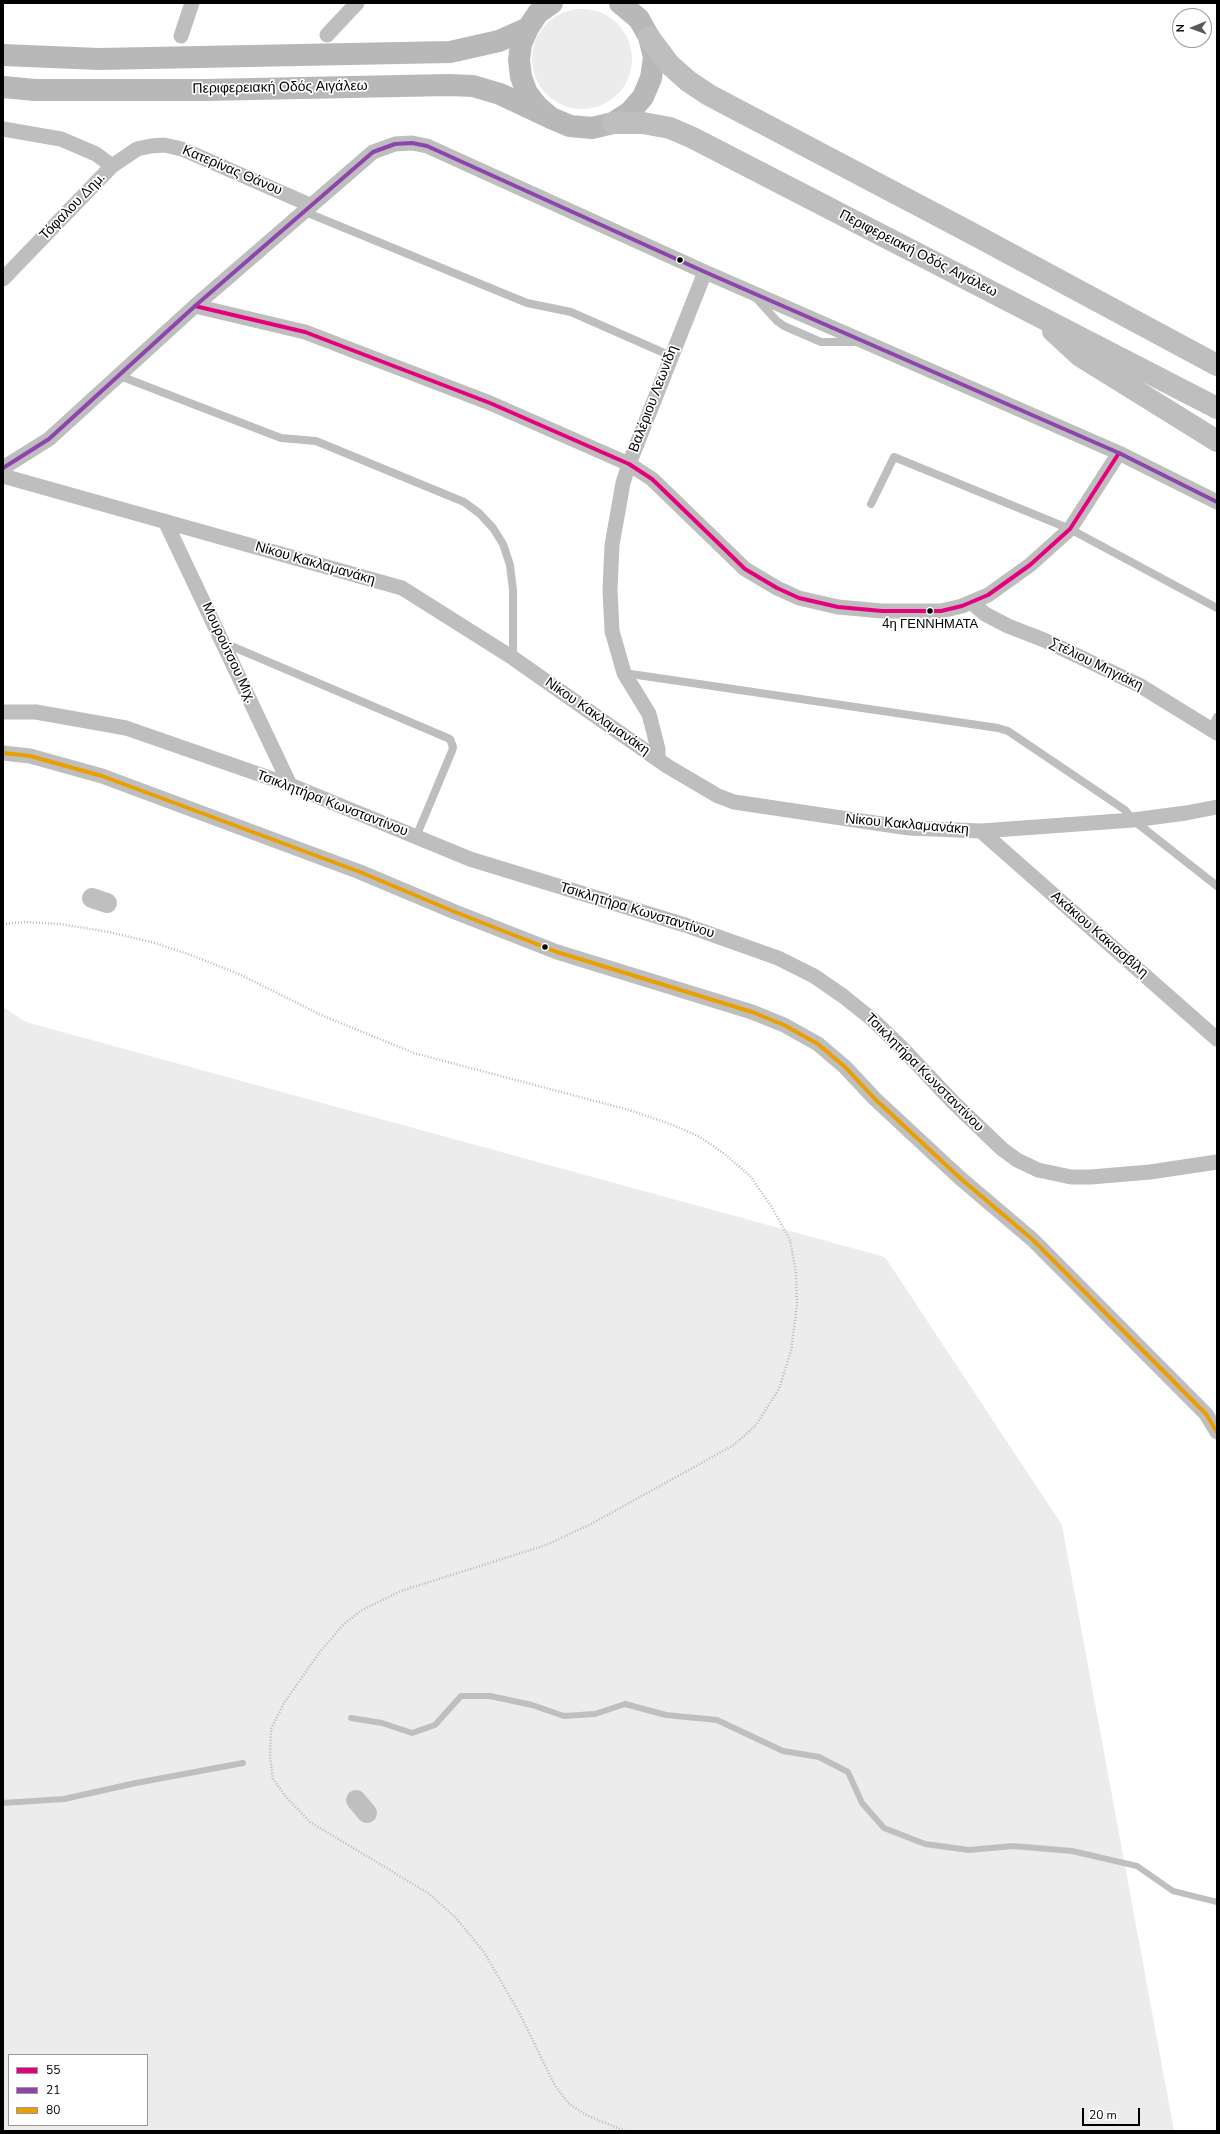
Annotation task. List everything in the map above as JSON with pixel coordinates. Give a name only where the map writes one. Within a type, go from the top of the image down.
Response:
[{"type":"highway","points":[[649,37],[669,64],[688,81],[709,95],[960,226],[1217,365]]},
{"type":"highway","name":"Περιφερειακή Οδός Αιγάλεω","points":[[613,123],[643,123],[670,128],[693,138],[1030,310],[1217,408]]},
{"type":"highway","points":[[1030,310],[1080,356],[1217,441]]},
{"type":"main road","points":[[551,118],[538,107],[527,93],[521,77],[519,60],[521,44],[528,28],[538,13],[552,3]]},
{"type":"main road","name":"Περιφερειακή Οδός Αιγάλεω","points":[[3,87],[35,90],[189,90],[449,85],[472,86],[500,94],[570,126],[592,128],[613,123],[630,112],[643,97],[649,84],[654,58],[649,37],[639,19],[620,3]]},
{"type":"main road","points":[[3,55],[99,59],[450,52],[499,42],[528,28]]},
{"type":"street","points":[[181,36],[192,3]]},
{"type":"street","points":[[327,35],[357,3]]},
{"type":"street","points":[[3,129],[61,139],[96,154],[112,166]]},
{"type":"street","points":[[3,468],[49,440],[195,306],[373,152],[385,147],[412,143],[428,146],[705,272],[1119,453],[1217,502]]},
{"type":"street","name":"Κατερίνας Θάνου","points":[[151,146],[164,145],[182,149],[307,208]]},
{"type":"street","name":"Τόφαλου Δημ.","points":[[3,279],[112,166],[138,149],[151,146]]},
{"type":"street","name":"Βαλέριου Λεωνίδη","points":[[658,760],[658,749],[649,714],[624,673],[612,631],[610,590],[616,519],[629,464],[705,272]]},
{"type":"street","points":[[195,306],[305,332],[490,403],[629,464],[652,479],[745,568],[777,588],[799,598],[825,605],[856,609],[915,613],[941,611],[972,602],[988,595],[1030,565],[1070,529],[1119,453]]},
{"type":"street","name":"Νίκου Κακλαμανάκη","points":[[3,476],[402,588],[513,658],[658,760],[718,796],[734,802],[909,828],[981,831],[1133,820],[1217,807]]},
{"type":"street","name":"Μουρούτσου Μιχ.","points":[[165,522],[290,786]]},
{"type":"street","name":"Στέλιου Μηγιάκη","points":[[972,602],[985,614],[1008,626],[1044,640],[1139,685],[1215,726]]},
{"type":"street","name":"Τσικλητήρα Κωνσταντίνου","points":[[3,712],[36,712],[126,728],[290,786],[470,859],[685,925],[794,965],[843,996],[873,1020],[1002,1149],[1017,1160],[1038,1170],[1071,1177],[1091,1177],[1150,1172],[1217,1162]]},
{"type":"street","points":[[3,753],[30,756],[102,776],[360,872],[455,912],[557,952],[752,1012],[784,1025],[818,1044],[845,1067],[875,1099],[955,1172],[1033,1240],[1206,1414],[1217,1432]]},
{"type":"street","name":"Ακάκιου Κακιασβίλη","points":[[981,831],[1217,1039]]},
{"type":"lane","points":[[307,208],[527,303],[571,312],[671,356]]},
{"type":"lane","points":[[120,376],[282,438],[316,441],[464,502],[479,513],[493,528],[503,544],[510,565],[513,590],[513,658]]},
{"type":"lane","points":[[871,504],[894,457],[1070,529],[1217,608]]},
{"type":"lane","points":[[223,643],[450,739],[453,747],[452,751],[416,837]]},
{"type":"lane","points":[[624,673],[998,728],[1018,736],[1116,803],[1133,820],[1217,886]]},
{"type":"path","points":[[3,924],[60,924],[109,932],[154,943],[188,954],[239,974],[321,1015],[414,1052],[629,1110],[673,1125],[700,1137],[726,1155],[751,1177],[771,1206],[790,1240],[796,1273],[797,1306],[791,1351],[779,1388],[756,1425],[734,1446],[584,1527],[546,1545],[401,1591],[362,1610],[344,1624],[319,1653],[284,1703],[271,1729],[270,1757],[274,1779],[286,1797],[310,1822],[428,1893],[455,1917],[484,1952],[521,2016],[554,2084],[568,2104],[586,2115],[625,2131]]},
{"type":"shaded area","points":[[582,9],[601,13],[617,24],[628,40],[632,59],[628,78],[617,94],[601,105],[582,109],[563,105],[547,94],[536,78],[532,59],[536,40],[547,24],[563,13]]},
{"type":"shaded area","points":[[3,1007],[26,1022],[885,1257],[1062,1525],[1174,2131],[3,2131]]},
{"type":"waterway","points":[[92,898],[107,903]]},
{"type":"waterway","points":[[351,1718],[382,1723],[412,1733],[435,1725],[461,1696],[490,1696],[532,1705],[564,1716],[595,1714],[625,1704],[666,1715],[717,1720],[783,1751],[819,1757],[848,1772],[862,1803],[884,1828],[925,1844],[969,1850],[1013,1846],[1072,1851],[1137,1866],[1173,1891],[1217,1902]]},
{"type":"waterway","points":[[3,1803],[64,1799],[136,1783],[243,1763]]},
{"type":"waterway","points":[[356,1800],[367,1813]]},
{"type":"transit line","name":"21","points":[[3,468],[49,439],[195,306],[373,152],[395,144],[412,143],[427,146],[705,272],[1119,453],[1217,502]]},
{"type":"transit line","name":"55","points":[[195,306],[305,332],[490,403],[629,464],[652,479],[745,569],[777,588],[799,598],[838,607],[882,611],[941,611],[962,606],[988,595],[1030,565],[1070,529],[1119,453]]},
{"type":"transit line","name":"80","points":[[3,753],[30,756],[102,776],[360,872],[455,912],[557,952],[752,1012],[784,1025],[818,1044],[845,1067],[875,1099],[960,1178],[1033,1240],[1206,1414],[1217,1432]]},
{"type":"place","name":"4η ΓΕΝΝΗΜΑΤΑ","points":[[930,611]]}]
